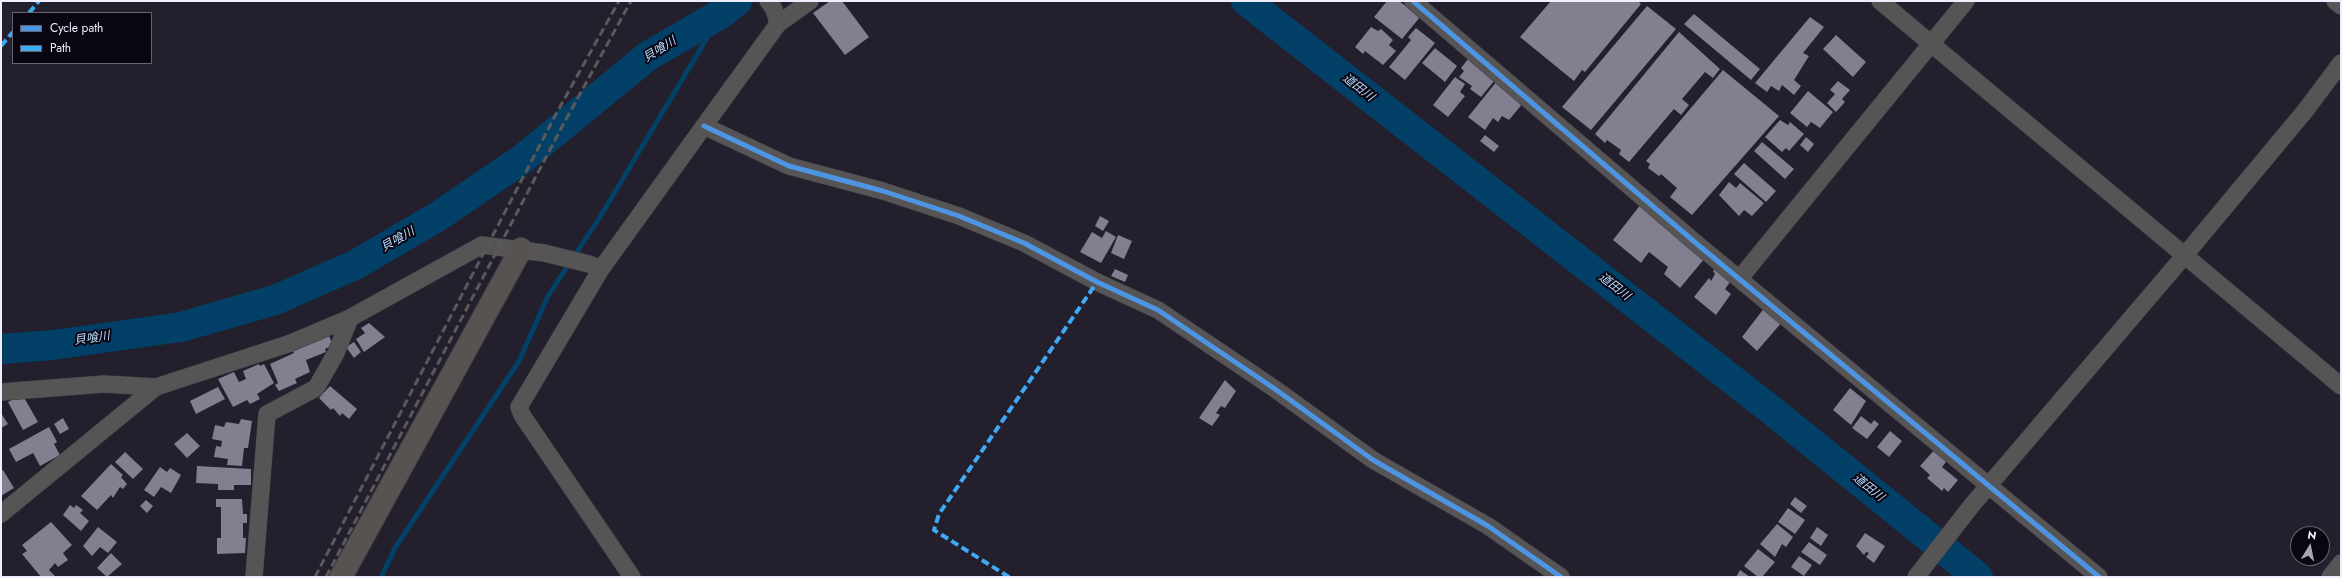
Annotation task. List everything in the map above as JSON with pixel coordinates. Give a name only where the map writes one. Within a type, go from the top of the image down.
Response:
[{"type":"street","points":[[632,577],[522,415],[519,407],[595,266],[704,126],[773,11],[810,1]]},
{"type":"street","points":[[1413,1],[1740,278],[2099,577]]},
{"type":"street","points":[[1880,1],[2341,386]]},
{"type":"street","points":[[1740,278],[1966,1]]},
{"type":"street","points":[[2335,1],[2341,6]]},
{"type":"street","points":[[1916,577],[1972,505],[2185,255],[2305,111],[2341,63]]},
{"type":"street","points":[[704,126],[789,166],[883,191],[959,216],[1024,243],[1097,282],[1158,310],[1275,389],[1373,460],[1488,526],[1561,577]]},
{"type":"street","points":[[1,514],[156,388],[288,344],[350,318],[482,244],[544,253],[595,266]]},
{"type":"street","points":[[342,577],[521,249]]},
{"type":"street","points":[[254,577],[268,414],[316,388],[336,353],[350,318]]},
{"type":"street","points":[[1,392],[104,384],[156,388]]},
{"type":"street","points":[[2330,577],[2341,563]]},
{"type":"building","points":[[830,1],[842,1],[869,37],[845,55],[813,13]]},
{"type":"building","points":[[1387,1],[1399,1],[1420,17],[1402,39],[1374,17]]},
{"type":"building","points":[[1551,1],[1638,1],[1641,4],[1585,72],[1582,70],[1574,81],[1520,37]]},
{"type":"building","points":[[1647,6],[1676,29],[1591,130],[1562,107]]},
{"type":"building","points":[[1694,14],[1760,69],[1751,80],[1684,24]]},
{"type":"building","points":[[1810,17],[1824,27],[1803,53],[1809,56],[1794,80],[1801,86],[1794,95],[1782,85],[1779,91],[1771,86],[1767,92],[1755,83]]},
{"type":"building","points":[[1371,27],[1378,31],[1381,29],[1393,40],[1389,45],[1396,51],[1383,65],[1365,51],[1363,54],[1355,47]]},
{"type":"building","points":[[1416,28],[1435,43],[1405,80],[1389,67],[1411,40],[1408,37]]},
{"type":"building","points":[[1679,32],[1720,69],[1713,78],[1705,72],[1682,99],[1689,105],[1681,115],[1674,109],[1629,162],[1619,154],[1621,150],[1607,140],[1605,143],[1595,134]]},
{"type":"building","points":[[1836,35],[1866,62],[1853,77],[1823,49]]},
{"type":"building","points":[[1435,48],[1457,66],[1445,82],[1422,63]]},
{"type":"building","points":[[1468,59],[1495,80],[1481,97],[1470,89],[1472,86],[1459,77],[1464,71],[1461,68]]},
{"type":"building","points":[[1723,70],[1779,116],[1692,215],[1670,197],[1677,188],[1661,174],[1659,176],[1648,168],[1650,164],[1646,161]]},
{"type":"building","points":[[1455,77],[1465,84],[1460,92],[1465,96],[1448,117],[1433,105]]},
{"type":"building","points":[[1497,81],[1523,103],[1509,120],[1502,116],[1498,122],[1493,118],[1485,130],[1468,117]]},
{"type":"building","points":[[1838,81],[1850,90],[1842,99],[1845,102],[1836,112],[1827,103],[1835,94],[1830,90]]},
{"type":"building","points":[[1808,91],[1833,112],[1820,128],[1811,122],[1807,127],[1790,113]]},
{"type":"building","points":[[1780,120],[1788,125],[1790,122],[1804,134],[1789,151],[1786,148],[1782,152],[1765,137]]},
{"type":"building","points":[[1485,135],[1499,146],[1494,152],[1480,141]]},
{"type":"building","points":[[1806,137],[1814,144],[1808,152],[1800,145]]},
{"type":"building","points":[[1762,142],[1794,169],[1785,179],[1754,151]]},
{"type":"building","points":[[1744,163],[1776,191],[1766,202],[1734,174]]},
{"type":"building","points":[[1729,182],[1736,188],[1740,183],[1764,203],[1752,216],[1744,210],[1739,216],[1719,195]]},
{"type":"building","points":[[1641,204],[1705,258],[1680,288],[1664,274],[1668,267],[1649,252],[1641,263],[1613,240]]},
{"type":"building","points":[[1100,216],[1109,221],[1103,231],[1095,226]]},
{"type":"building","points":[[1106,231],[1116,237],[1101,263],[1080,252],[1092,232],[1102,238]]},
{"type":"building","points":[[1118,235],[1132,241],[1124,259],[1111,253]]},
{"type":"building","points":[[1718,266],[1733,278],[1725,289],[1731,294],[1716,315],[1694,297],[1709,278],[1711,281],[1715,274],[1713,271]]},
{"type":"building","points":[[1115,269],[1128,275],[1125,282],[1111,276]]},
{"type":"building","points":[[1765,307],[1783,321],[1757,351],[1742,337]]},
{"type":"building","points":[[369,323],[385,337],[364,352],[356,339],[365,333],[361,328]]},
{"type":"building","points":[[329,336],[333,345],[325,349],[326,352],[306,360],[310,372],[295,379],[297,383],[279,391],[275,385],[278,383],[270,364],[294,353],[292,349]]},
{"type":"building","points":[[354,342],[361,352],[354,358],[346,347]]},
{"type":"building","points":[[259,364],[260,366],[264,364],[274,383],[257,394],[260,399],[250,404],[247,400],[233,407],[218,379],[234,372],[239,382],[246,379],[243,371]]},
{"type":"building","points":[[1225,380],[1236,391],[1225,408],[1221,406],[1216,413],[1220,415],[1212,426],[1199,418]]},
{"type":"building","points":[[330,386],[357,409],[349,419],[342,413],[340,416],[333,408],[331,410],[319,398]]},
{"type":"building","points":[[218,387],[225,399],[196,414],[190,401]]},
{"type":"building","points":[[1850,388],[1866,401],[1851,425],[1833,410]]},
{"type":"building","points":[[22,394],[38,422],[23,430],[8,402]]},
{"type":"building","points":[[1,413],[8,424],[1,428]]},
{"type":"building","points":[[1861,416],[1871,424],[1874,420],[1879,424],[1867,439],[1852,428]]},
{"type":"building","points":[[63,418],[69,429],[60,434],[54,424]]},
{"type":"building","points":[[241,419],[252,421],[248,448],[244,448],[242,466],[227,465],[228,459],[214,457],[216,446],[221,447],[222,441],[212,439],[215,425],[224,427],[226,422],[239,424]]},
{"type":"building","points":[[49,427],[57,442],[54,444],[60,455],[40,466],[33,453],[16,462],[9,449]]},
{"type":"building","points":[[1890,431],[1902,441],[1889,457],[1877,447]]},
{"type":"building","points":[[187,433],[200,446],[187,458],[174,444]]},
{"type":"building","points":[[1936,448],[1949,458],[1942,467],[1958,480],[1948,492],[1944,488],[1942,491],[1927,478],[1930,475],[1920,466]]},
{"type":"building","points":[[125,452],[143,469],[133,479],[115,462]]},
{"type":"building","points":[[111,464],[123,475],[121,477],[127,484],[123,489],[120,487],[113,498],[111,495],[97,510],[81,496]]},
{"type":"building","points":[[197,466],[251,469],[251,485],[234,485],[234,490],[218,490],[218,484],[196,483]]},
{"type":"building","points":[[160,467],[167,472],[170,468],[181,475],[171,493],[161,487],[154,497],[144,490]]},
{"type":"building","points":[[3,470],[14,488],[1,496],[1,471]]},
{"type":"building","points":[[1795,497],[1807,506],[1801,513],[1790,504]]},
{"type":"building","points":[[216,499],[242,499],[243,514],[247,514],[247,523],[243,523],[243,538],[246,538],[245,553],[217,554],[217,538],[221,538],[221,507],[216,507]]},
{"type":"building","points":[[146,500],[153,506],[147,513],[140,506]]},
{"type":"building","points":[[70,505],[74,508],[76,505],[83,510],[80,513],[89,521],[81,531],[63,515]]},
{"type":"building","points":[[1788,508],[1805,520],[1795,534],[1778,522]]},
{"type":"building","points":[[51,522],[72,545],[63,553],[68,560],[58,567],[55,563],[49,570],[56,577],[41,577],[22,554],[27,551],[22,545]]},
{"type":"building","points":[[1777,524],[1793,537],[1786,547],[1782,544],[1775,557],[1760,544]]},
{"type":"building","points":[[98,527],[117,542],[108,553],[100,547],[92,556],[83,546]]},
{"type":"building","points":[[1817,527],[1828,535],[1821,546],[1810,538]]},
{"type":"building","points":[[1865,533],[1885,546],[1874,563],[1866,557],[1869,553],[1866,552],[1864,555],[1856,546]]},
{"type":"building","points":[[1809,542],[1827,555],[1820,565],[1801,552]]},
{"type":"building","points":[[1758,549],[1775,562],[1762,577],[1758,577],[1744,566]]},
{"type":"building","points":[[111,553],[122,564],[107,577],[97,568]]},
{"type":"building","points":[[1799,556],[1812,565],[1804,576],[1791,567]]},
{"type":"building","points":[[1740,570],[1750,577],[1736,577]]},
{"type":"waterway","name":"貝喰川","points":[[1,349],[53,345],[181,327],[275,300],[355,265],[437,217],[521,160],[648,56],[722,13],[737,1]]},
{"type":"waterway","name":"道田川","points":[[1246,1],[1770,409],[1978,577]]},
{"type":"waterway","points":[[381,577],[395,548],[519,361],[548,296],[600,217],[722,13]]},
{"type":"railway","points":[[315,577],[556,114],[619,1]]},
{"type":"railway","points":[[326,577],[564,123],[631,1]]},
{"type":"marked path","points":[[30,12],[39,1]]},
{"type":"marked path","points":[[1,46],[12,33]]},
{"type":"marked path","points":[[1009,577],[934,530],[939,514],[1097,282]]},
{"type":"cycle path","points":[[1413,1],[1697,244],[2099,577]]},
{"type":"cycle path","points":[[704,126],[789,166],[883,191],[959,216],[1024,243],[1097,282],[1158,310],[1275,389],[1373,460],[1488,526],[1561,577]]}]
